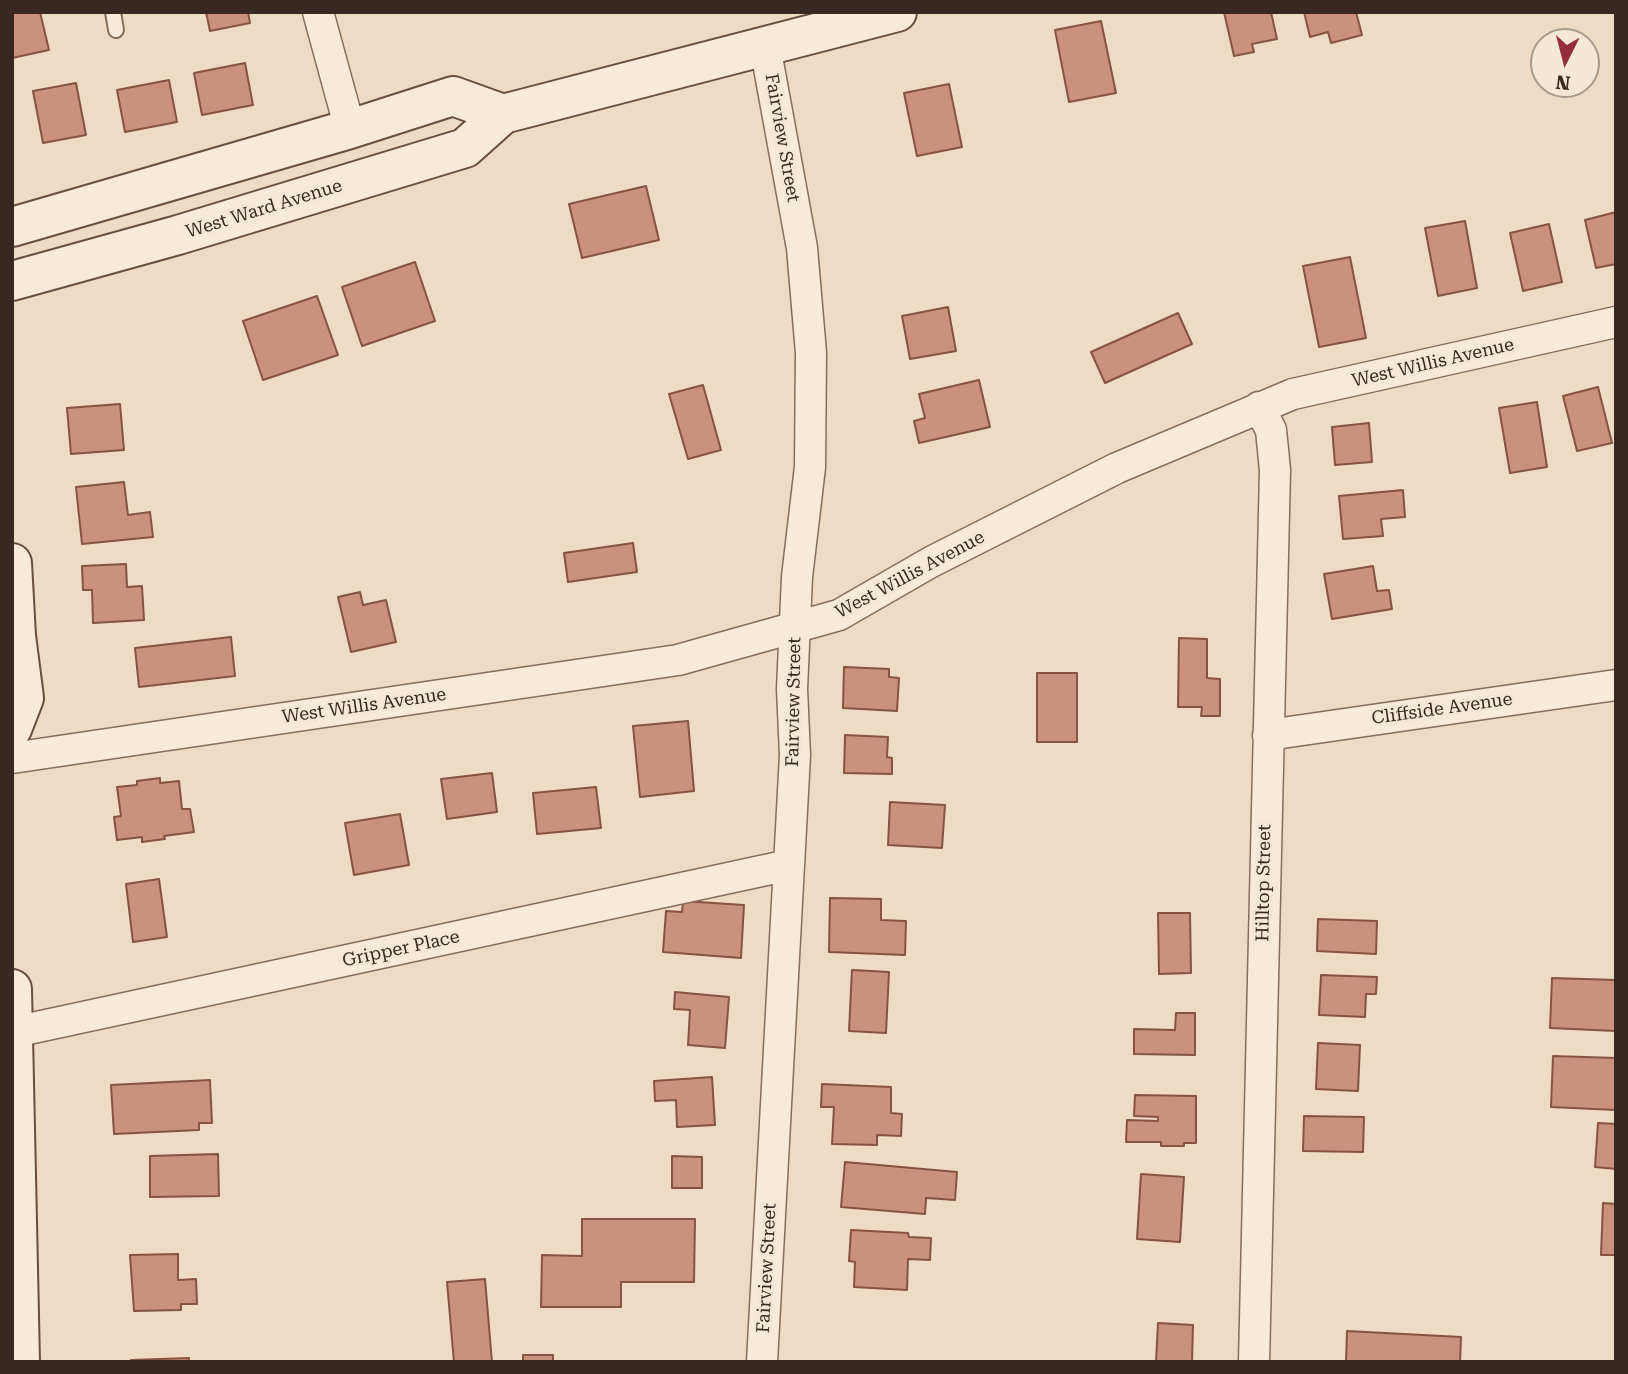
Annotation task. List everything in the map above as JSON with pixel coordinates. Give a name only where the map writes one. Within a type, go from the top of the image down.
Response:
[{"type":"street","points":[[318,12],[350,129]]},
{"type":"street","name":"West Ward Avenue","points":[[12,281],[178,235],[465,148],[503,114],[765,46],[808,29],[897,12]]},
{"type":"street","name":"Fairview Street","points":[[762,1362],[795,755],[792,689],[797,577],[810,467],[811,353],[802,248],[765,46]]},
{"type":"street","points":[[12,227],[350,129],[453,96],[503,114]]},
{"type":"street","name":"West Willis Avenue","points":[[12,758],[678,660],[796,628],[839,615],[931,562],[1116,468],[1293,394],[1616,323]]},
{"type":"street","name":"Hilltop Street","points":[[1254,1362],[1275,470],[1271,430],[1259,407]]},
{"type":"street","points":[[12,564],[16,636],[24,698],[12,729]]},
{"type":"street","name":"Cliffside Avenue","points":[[1268,734],[1616,685]]},
{"type":"street","name":"Gripper Place","points":[[14,1032],[789,865]]},
{"type":"street","points":[[12,989],[20,1362]]},
{"type":"lane","points":[[113,12],[116,30]]},
{"type":"building","points":[[12,12],[40,12],[49,50],[12,58]]},
{"type":"building","points":[[206,12],[248,12],[250,23],[210,31]]},
{"type":"building","points":[[1224,12],[1271,12],[1277,39],[1252,44],[1254,52],[1234,56]]},
{"type":"building","points":[[1304,12],[1356,12],[1362,35],[1331,43],[1328,32],[1310,37]]},
{"type":"building","points":[[1101,21],[1116,93],[1069,102],[1055,30]]},
{"type":"building","points":[[245,63],[253,105],[202,115],[194,73]]},
{"type":"building","points":[[169,80],[177,122],[125,132],[117,90]]},
{"type":"building","points":[[76,83],[86,135],[43,143],[33,91]]},
{"type":"building","points":[[949,84],[962,147],[917,156],[904,93]]},
{"type":"building","points":[[646,186],[659,240],[582,258],[569,204]]},
{"type":"building","points":[[1616,212],[1616,264],[1596,268],[1585,220]]},
{"type":"building","points":[[1465,221],[1477,288],[1438,296],[1425,228]]},
{"type":"building","points":[[1549,224],[1562,282],[1523,291],[1510,233]]},
{"type":"building","points":[[1350,257],[1366,338],[1319,347],[1303,266]]},
{"type":"building","points":[[415,262],[435,321],[362,346],[342,287]]},
{"type":"building","points":[[317,296],[338,355],[263,380],[243,321]]},
{"type":"building","points":[[948,307],[956,351],[910,359],[902,316]]},
{"type":"building","points":[[1178,313],[1192,344],[1105,383],[1091,352]]},
{"type":"building","points":[[979,380],[990,427],[919,443],[914,421],[925,418],[919,394]]},
{"type":"building","points":[[703,385],[721,450],[688,459],[669,394]]},
{"type":"building","points":[[1598,387],[1612,443],[1577,451],[1563,396]]},
{"type":"building","points":[[1537,402],[1547,467],[1510,473],[1499,408]]},
{"type":"building","points":[[120,404],[124,450],[71,454],[67,408]]},
{"type":"building","points":[[1369,423],[1372,462],[1335,465],[1332,427]]},
{"type":"building","points":[[124,482],[128,515],[150,512],[153,537],[82,544],[76,487]]},
{"type":"building","points":[[1403,490],[1405,517],[1381,519],[1383,536],[1343,539],[1339,496]]},
{"type":"building","points":[[633,543],[637,572],[568,582],[564,553]]},
{"type":"building","points":[[126,564],[127,587],[142,586],[144,620],[93,623],[92,590],[83,590],[82,566]]},
{"type":"building","points":[[1373,566],[1377,591],[1389,590],[1392,609],[1332,619],[1324,574]]},
{"type":"building","points":[[360,592],[363,605],[386,600],[396,642],[351,652],[338,597]]},
{"type":"building","points":[[231,637],[235,676],[139,687],[135,648]]},
{"type":"building","points":[[1179,638],[1207,639],[1207,678],[1220,679],[1220,716],[1201,716],[1202,707],[1178,707]]},
{"type":"building","points":[[844,667],[889,669],[889,677],[899,678],[897,711],[843,708]]},
{"type":"building","points":[[1037,673],[1077,673],[1077,742],[1037,742]]},
{"type":"building","points":[[688,721],[694,791],[640,797],[633,726]]},
{"type":"building","points":[[845,735],[888,737],[887,757],[892,758],[892,774],[844,773]]},
{"type":"building","points":[[492,773],[497,812],[447,819],[441,779]]},
{"type":"building","points":[[160,778],[160,783],[179,781],[182,809],[190,809],[194,832],[142,842],[142,837],[117,840],[114,817],[121,816],[117,787],[137,785],[137,781]]},
{"type":"building","points":[[596,787],[601,828],[537,834],[533,793]]},
{"type":"building","points":[[890,802],[945,805],[942,848],[888,845]]},
{"type":"building","points":[[400,814],[409,865],[354,875],[345,823]]},
{"type":"building","points":[[159,879],[167,937],[133,942],[126,884]]},
{"type":"building","points":[[830,898],[881,899],[881,920],[906,921],[905,955],[829,952]]},
{"type":"building","points":[[683,901],[744,905],[741,958],[663,952],[666,911],[682,912]]},
{"type":"building","points":[[1158,913],[1190,913],[1191,973],[1159,974]]},
{"type":"building","points":[[1318,919],[1377,921],[1376,954],[1317,951]]},
{"type":"building","points":[[852,970],[889,972],[886,1033],[849,1031]]},
{"type":"building","points":[[1321,975],[1377,977],[1376,994],[1366,994],[1365,1017],[1319,1015]]},
{"type":"building","points":[[1552,978],[1616,980],[1616,1031],[1550,1028]]},
{"type":"building","points":[[675,992],[729,997],[725,1048],[688,1045],[690,1010],[674,1009]]},
{"type":"building","points":[[1176,1013],[1195,1013],[1195,1055],[1134,1054],[1134,1029],[1175,1030]]},
{"type":"building","points":[[1318,1043],[1360,1045],[1358,1091],[1316,1089]]},
{"type":"building","points":[[1553,1056],[1616,1058],[1616,1110],[1551,1107]]},
{"type":"building","points":[[712,1077],[715,1125],[677,1127],[676,1100],[655,1101],[654,1081]]},
{"type":"building","points":[[210,1080],[212,1123],[199,1123],[199,1130],[114,1134],[111,1085]]},
{"type":"building","points":[[822,1084],[891,1087],[891,1113],[902,1114],[901,1136],[877,1135],[877,1145],[832,1144],[834,1107],[821,1107]]},
{"type":"building","points":[[1135,1095],[1196,1096],[1196,1143],[1161,1146],[1161,1142],[1126,1142],[1127,1120],[1158,1121],[1158,1117],[1134,1116]]},
{"type":"building","points":[[1304,1116],[1364,1117],[1363,1152],[1303,1151]]},
{"type":"building","points":[[1598,1123],[1616,1124],[1616,1169],[1595,1167]]},
{"type":"building","points":[[218,1154],[219,1196],[150,1197],[150,1156]]},
{"type":"building","points":[[672,1156],[702,1157],[702,1188],[672,1188]]},
{"type":"building","points":[[845,1162],[957,1172],[955,1200],[926,1198],[925,1214],[841,1207]]},
{"type":"building","points":[[1141,1174],[1184,1177],[1180,1242],[1137,1239]]},
{"type":"building","points":[[1603,1203],[1616,1204],[1616,1255],[1601,1255]]},
{"type":"building","points":[[582,1219],[695,1219],[694,1282],[621,1282],[621,1307],[541,1307],[542,1255],[582,1256]]},
{"type":"building","points":[[851,1230],[908,1233],[909,1237],[931,1238],[930,1260],[908,1259],[907,1290],[854,1287],[855,1262],[849,1261]]},
{"type":"building","points":[[178,1254],[178,1280],[196,1279],[197,1304],[181,1304],[181,1310],[134,1311],[130,1255]]},
{"type":"building","points":[[485,1279],[492,1362],[454,1362],[447,1282]]},
{"type":"building","points":[[1158,1323],[1193,1325],[1192,1362],[1156,1362]]},
{"type":"building","points":[[1347,1331],[1461,1337],[1460,1362],[1346,1362]]},
{"type":"building","points":[[523,1355],[553,1355],[553,1362],[523,1362]]},
{"type":"building","points":[[189,1358],[189,1362],[131,1362],[131,1360]]}]
